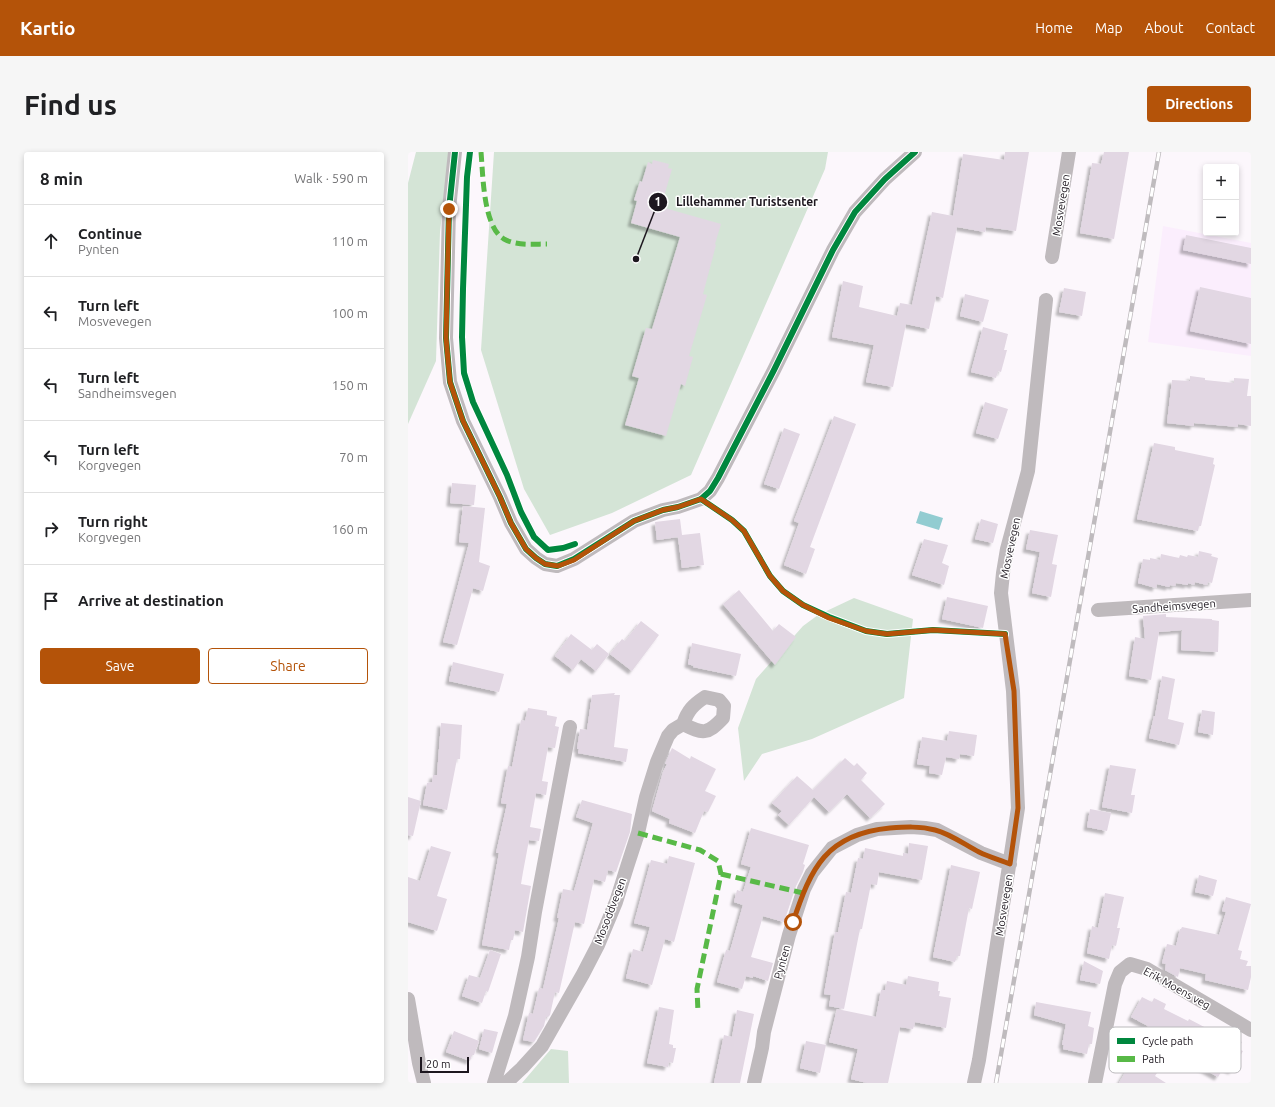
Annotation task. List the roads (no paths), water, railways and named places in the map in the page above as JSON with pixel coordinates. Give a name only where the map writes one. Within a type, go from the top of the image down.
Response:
[{"type":"street","points":[[455,152],[449,209],[446,338],[450,382],[463,421],[511,523],[526,549],[545,564],[558,566],[574,560],[634,521],[663,510],[678,507],[701,499],[710,491],[774,370],[833,250],[854,212],[885,179],[915,152]]},
{"type":"street","name":"Mosvevegen","points":[[1052,257],[1069,152]]},
{"type":"street","name":"Mosvevegen","points":[[974,1083],[979,1060],[1018,808],[1014,691],[1008,660],[1002,593],[1003,573],[1007,549],[1028,471],[1046,300]]},
{"type":"street","name":"Sandheimsvegen","points":[[1098,610],[1251,600]]},
{"type":"street","name":"Mosoddvegen","points":[[506,1083],[542,1046],[598,945],[616,902],[638,833],[646,797],[657,762],[668,736],[673,730],[683,724]]},
{"type":"street","points":[[494,1083],[515,1016],[528,958],[535,912],[570,726]]},
{"type":"street","name":"Pynten","points":[[754,1083],[762,1048],[765,1026],[793,922],[804,888],[812,873],[832,848],[857,835],[877,829],[911,827],[925,828],[937,830],[981,853],[1010,864]]},
{"type":"street","name":"Erik Moens veg","points":[[1095,1083],[1115,984],[1120,972],[1130,964],[1147,970],[1251,1030]]},
{"type":"street","points":[[408,999],[424,1083]]},
{"type":"water","points":[[920,511],[943,518],[939,530],[916,523]]},
{"type":"railway","points":[[996,1083],[1159,152]]},
{"type":"place","name":"Lillehammer Turistsenter","points":[[636,259]]}]
